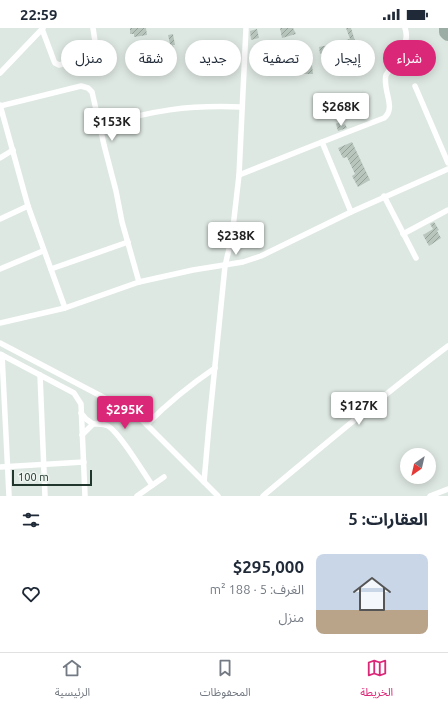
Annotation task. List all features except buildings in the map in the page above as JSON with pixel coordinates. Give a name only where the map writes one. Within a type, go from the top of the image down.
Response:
[{"type":"street","points":[[0,73],[43,28],[55,63],[59,64],[93,57],[96,48],[93,28]]},
{"type":"street","points":[[204,482],[226,266],[232,236],[239,176],[241,107],[246,28]]},
{"type":"street","points":[[239,176],[384,118],[388,115],[390,108],[384,85],[384,79],[407,40],[405,28]]},
{"type":"street","points":[[65,308],[43,251],[28,206],[0,106],[81,86],[92,92],[139,282]]},
{"type":"street","points":[[416,86],[448,163]]},
{"type":"street","points":[[100,127],[128,118],[180,108],[218,106],[241,107]]},
{"type":"street","points":[[322,142],[351,212]]},
{"type":"street","points":[[0,158],[13,150]]},
{"type":"street","points":[[0,323],[65,308],[139,282],[193,270],[226,266],[261,256],[384,196],[448,169]]},
{"type":"street","points":[[384,196],[416,258]]},
{"type":"street","points":[[0,219],[28,206]]},
{"type":"street","points":[[403,234],[448,210]]},
{"type":"street","points":[[51,269],[128,242]]},
{"type":"street","points":[[0,270],[43,251]]},
{"type":"street","points":[[0,343],[120,406],[147,424],[218,496]]},
{"type":"street","points":[[263,496],[399,383],[448,346]]},
{"type":"street","points":[[1,354],[74,393],[81,404],[85,496]]},
{"type":"street","points":[[1,354],[9,496]]},
{"type":"street","points":[[147,424],[174,398],[215,368]]},
{"type":"street","points":[[40,375],[45,496]]},
{"type":"street","points":[[81,413],[86,420],[93,424],[106,425],[112,428],[152,486]]},
{"type":"street","points":[[82,435],[93,424]]},
{"type":"street","points":[[0,467],[84,462]]},
{"type":"street","points":[[137,496],[164,477]]},
{"type":"street","points":[[430,496],[448,489]]},
{"type":"taxiway","points":[[446,28],[446,32],[448,34]]}]
